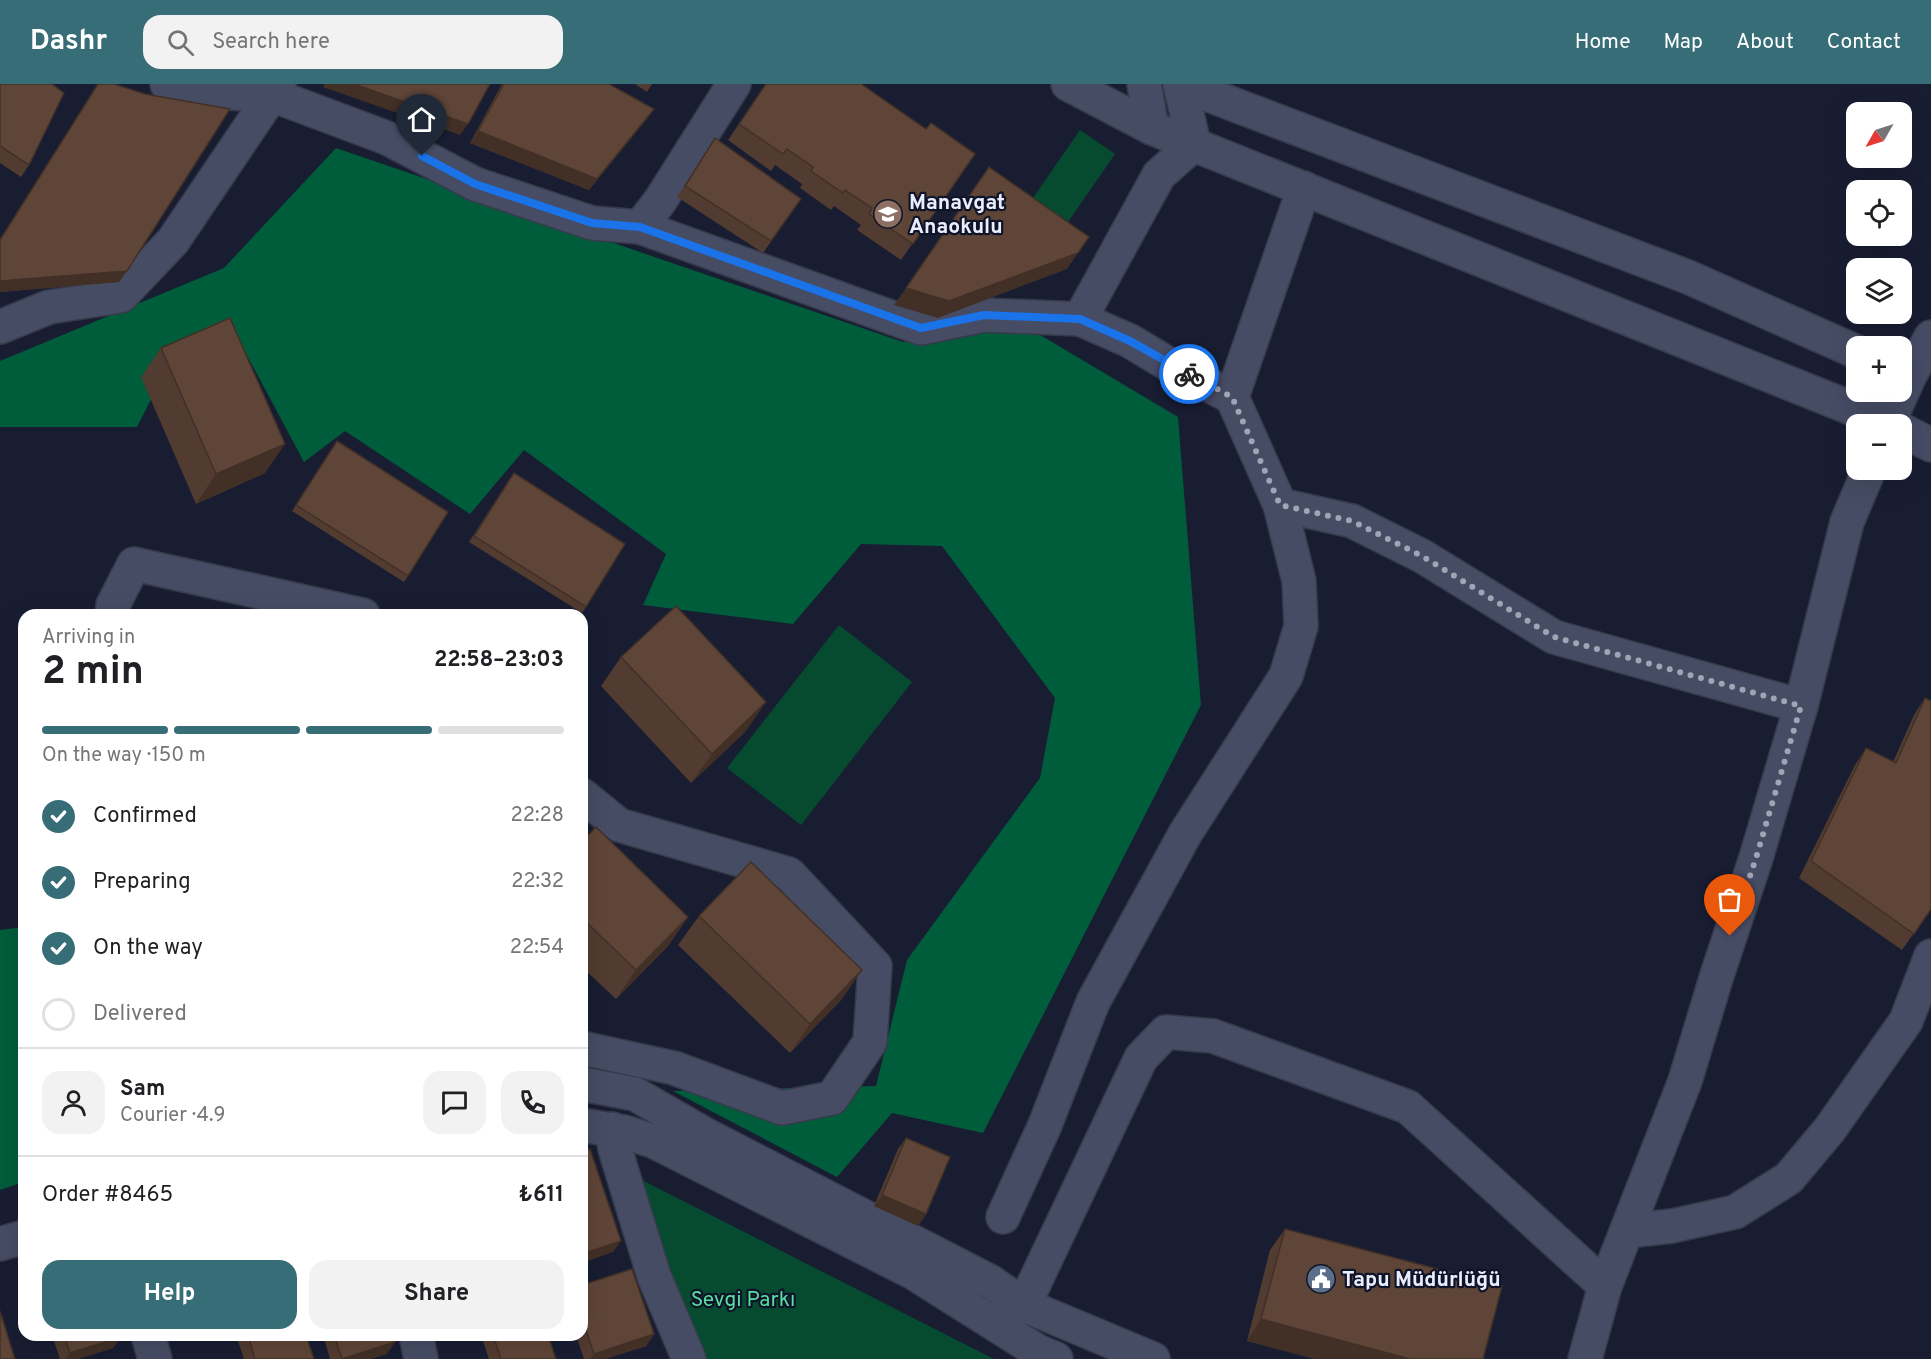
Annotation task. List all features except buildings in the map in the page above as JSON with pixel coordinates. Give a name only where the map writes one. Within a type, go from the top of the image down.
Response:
[{"type":"street","points":[[167,84],[204,92],[276,90],[387,138],[475,184],[592,223],[640,227],[921,328],[984,315],[1080,319],[1130,341],[1232,397],[1280,505],[1299,581],[1301,626],[1286,676],[1185,834],[1093,1002],[1045,1125],[1003,1218]]},
{"type":"street","points":[[640,227],[660,201],[734,84]]},
{"type":"street","points":[[1068,84],[1152,128],[1862,414]]},
{"type":"street","points":[[1144,84],[1160,175]]},
{"type":"street","points":[[1180,84],[1194,144]]},
{"type":"street","points":[[1180,84],[1688,278],[1846,347]]},
{"type":"street","points":[[0,327],[49,307],[120,296],[173,242],[276,90]]},
{"type":"street","points":[[1080,319],[1160,175],[1194,144]]},
{"type":"street","points":[[1232,397],[1304,188]]},
{"type":"street","points":[[1898,414],[1931,337]]},
{"type":"street","points":[[1912,436],[1931,445]]},
{"type":"street","points":[[1585,1359],[1605,1286],[1685,1081],[1801,706],[1847,522],[1865,480]]},
{"type":"street","points":[[1280,505],[1352,521],[1422,556],[1554,637],[1801,706]]},
{"type":"street","points":[[113,609],[134,564],[336,609]]},
{"type":"street","points":[[588,800],[619,825],[789,874],[875,966],[870,1042],[832,1098],[782,1108],[674,1068],[588,1049]]},
{"type":"street","points":[[1627,1231],[1671,1226],[1735,1212],[1789,1178],[1830,1129],[1906,1022],[1931,956]]},
{"type":"street","points":[[1024,1305],[1142,1058],[1166,1032],[1213,1036],[1408,1107],[1605,1286]]},
{"type":"street","points":[[588,1085],[635,1094],[717,1141],[991,1282],[1024,1305],[1153,1359]]},
{"type":"street","points":[[597,1127],[653,1141],[914,1273],[1043,1357]]},
{"type":"street","points":[[597,1127],[615,1149],[654,1276],[689,1359]]},
{"type":"street","points":[[0,1245],[18,1239]]},
{"type":"street","points":[[150,1341],[155,1359]]},
{"type":"street","points":[[418,1341],[422,1359]]},
{"type":"green space","points":[[1080,130],[1115,154],[1059,235],[1024,211]]},
{"type":"green space","points":[[336,148],[903,342],[1015,320],[1178,417],[1201,705],[983,1133],[892,1113],[837,1177],[673,1091],[876,1086],[907,960],[1040,778],[1055,698],[942,546],[861,544],[793,624],[643,605],[666,554],[524,450],[470,514],[345,431],[304,462],[242,346],[173,356],[137,427],[0,427],[0,361],[224,268]]},
{"type":"green space","points":[[839,625],[912,682],[801,825],[727,768]]},
{"type":"green space","points":[[18,928],[18,1184],[0,1190],[0,930]]},
{"type":"green space","name":"Sevgi Parkı","points":[[632,1175],[994,1359],[700,1359]]},
{"type":"way so far","points":[[1189,374],[1232,397],[1280,505],[1352,521],[1422,556],[1554,637],[1801,706],[1756,858],[1730,936]]},
{"type":"place","name":"Manavgat Anaokulu","points":[[888,214]]},
{"type":"place","name":"Tapu Müdürlüğü","points":[[1321,1279]]},
{"type":"route","points":[[422,156],[475,184],[592,223],[640,227],[921,328],[984,315],[1080,319],[1130,341],[1189,374]]}]
